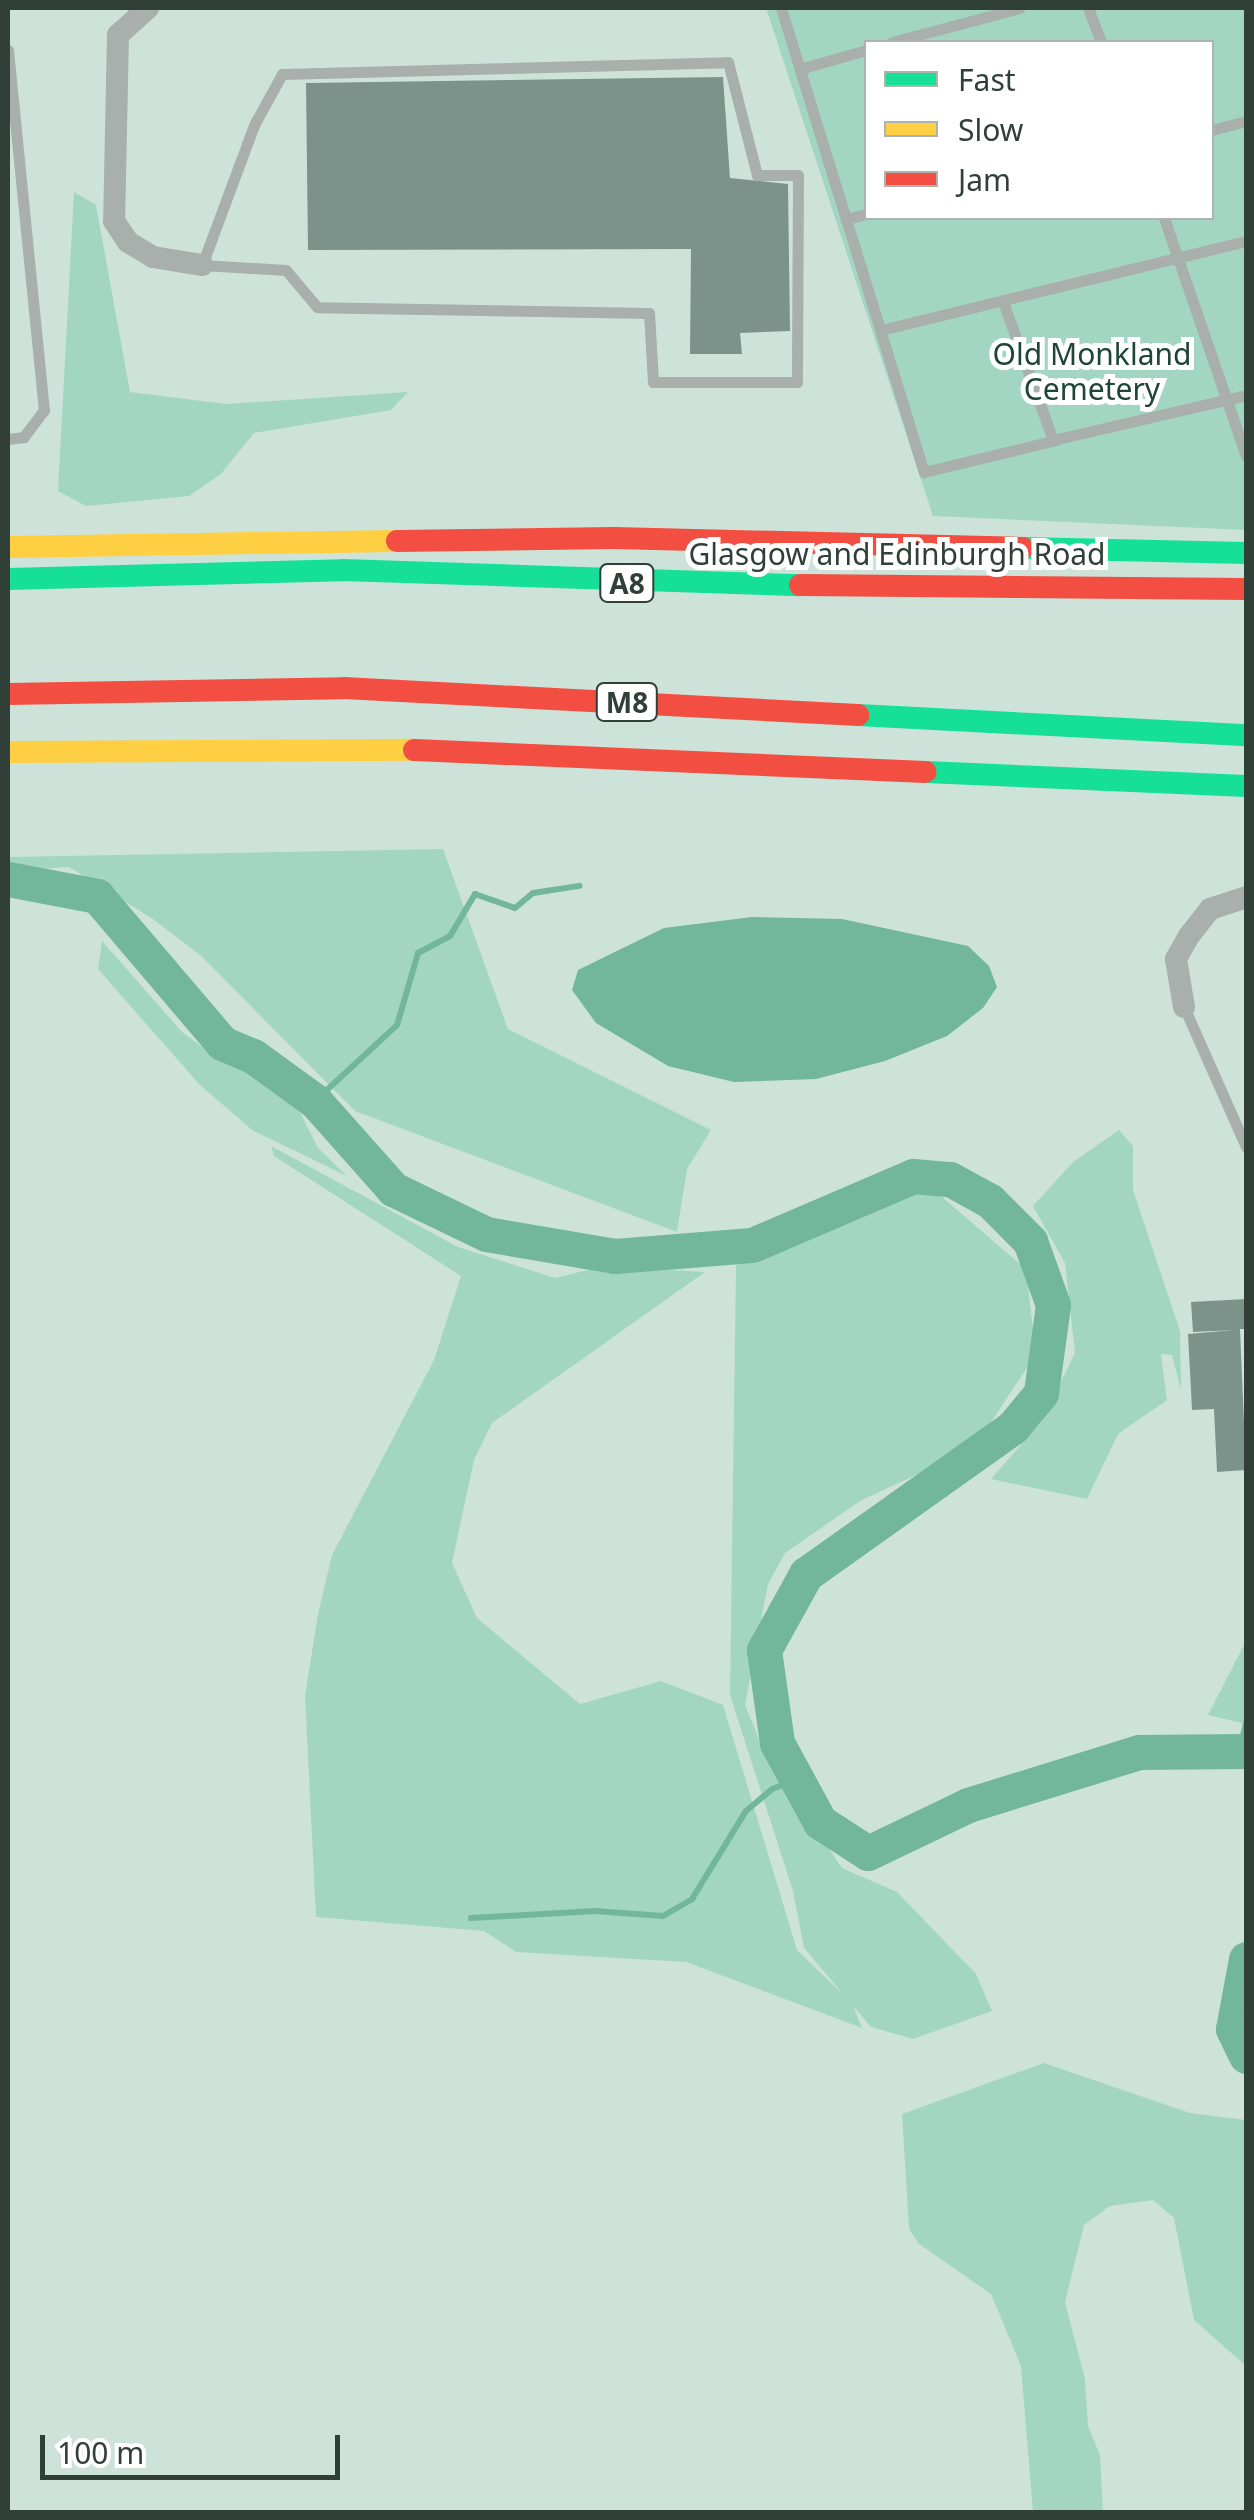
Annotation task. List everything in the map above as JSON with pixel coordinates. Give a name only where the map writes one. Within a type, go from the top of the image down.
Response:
[{"type":"highway","name":"Glasgow and Edinburgh Road","points":[[8,547],[614,538],[1246,553]]},
{"type":"highway","name":"Glasgow and Edinburgh Road","points":[[8,579],[343,570],[624,582],[1246,588]]},
{"type":"highway","name":"M8","points":[[8,694],[344,688],[1246,735]]},
{"type":"highway","name":"M8","points":[[8,752],[359,748],[1246,786]]},
{"type":"street","points":[[148,8],[118,36],[114,221],[128,242],[154,256],[202,265]]},
{"type":"street","points":[[1184,1007],[1176,959],[1210,909],[1246,897]]},
{"type":"lane","points":[[782,8],[884,329],[924,472],[1246,395]]},
{"type":"lane","points":[[918,39],[1020,8]]},
{"type":"lane","points":[[1088,8],[1100,40]]},
{"type":"lane","points":[[8,50],[44,410],[24,437],[8,440]]},
{"type":"lane","points":[[803,68],[864,51]]},
{"type":"lane","points":[[728,62],[757,174],[798,175],[797,382],[653,382],[649,313],[317,307],[286,270],[202,265],[254,125],[282,74],[728,62]]},
{"type":"lane","points":[[1214,129],[1246,121]]},
{"type":"lane","points":[[846,219],[864,214]]},
{"type":"lane","points":[[1165,220],[1246,456]]},
{"type":"lane","points":[[884,329],[1246,241]]},
{"type":"lane","points":[[1003,302],[1056,440]]},
{"type":"lane","points":[[1184,1007],[1246,1147]]},
{"type":"green space","name":"Old Monkland Cemetery","points":[[766,8],[1246,8],[1246,530],[933,516]]},
{"type":"green space","points":[[74,192],[96,205],[130,392],[226,404],[408,392],[391,410],[254,433],[221,474],[189,496],[86,506],[58,491]]},
{"type":"green space","points":[[443,849],[508,1029],[711,1130],[687,1169],[677,1232],[355,1111],[200,955],[153,919],[69,867],[8,871],[8,857]]},
{"type":"green space","points":[[102,941],[182,1032],[220,1060],[265,1077],[298,1108],[318,1148],[347,1176],[252,1130],[199,1084],[98,969]]},
{"type":"green space","points":[[1119,1130],[1133,1146],[1133,1190],[1180,1331],[1181,1390],[1172,1355],[1161,1354],[1167,1400],[1118,1434],[1087,1499],[991,1479],[1042,1421],[1075,1353],[1065,1263],[1033,1206],[1073,1162]]},
{"type":"green space","points":[[271,1146],[458,1247],[555,1278],[604,1266],[705,1272],[492,1423],[474,1460],[452,1563],[477,1618],[580,1704],[661,1681],[723,1705],[797,1950],[852,2003],[862,2028],[686,1962],[516,1952],[484,1931],[316,1917],[305,1696],[318,1614],[332,1555],[434,1360],[461,1276],[274,1156]]},
{"type":"green space","points":[[915,1189],[942,1197],[1026,1269],[1036,1354],[986,1430],[957,1456],[860,1501],[785,1553],[768,1584],[745,1705],[764,1751],[842,1868],[897,1892],[976,1974],[992,2011],[913,2039],[871,2027],[804,1948],[793,1891],[730,1695],[736,1265]]},
{"type":"green space","points":[[1246,1641],[1246,1724],[1208,1715]]},
{"type":"green space","points":[[1044,2063],[1190,2113],[1246,2120],[1246,2366],[1194,2320],[1174,2218],[1153,2200],[1110,2206],[1084,2225],[1065,2302],[1085,2379],[1088,2426],[1100,2455],[1103,2512],[1033,2512],[1021,2366],[991,2294],[919,2244],[909,2229],[902,2114]]},
{"type":"shaded area","points":[[752,917],[842,919],[968,946],[989,966],[997,987],[983,1008],[947,1036],[885,1061],[816,1079],[734,1082],[668,1066],[596,1023],[572,990],[578,970],[664,928]]},
{"type":"building","points":[[723,77],[730,178],[788,184],[790,331],[740,333],[742,354],[690,354],[691,249],[308,250],[306,83]]},
{"type":"building","points":[[1246,1299],[1246,1329],[1240,1329],[1246,1470],[1217,1472],[1214,1409],[1192,1410],[1188,1334],[1235,1330],[1193,1332],[1191,1302]]},
{"type":"waterway","points":[[8,879],[97,896],[222,1043],[253,1056],[315,1101],[393,1189],[486,1234],[615,1256],[752,1245],[913,1176],[950,1179],[990,1201],[1030,1241],[1053,1305],[1041,1393],[1013,1427],[806,1574],[764,1650],[777,1743],[820,1822],[868,1853],[968,1805],[1139,1752],[1246,1751]]},
{"type":"waterway","points":[[315,1101],[397,1025],[418,953],[450,936],[475,894],[515,908],[533,893],[579,886]]},
{"type":"waterway","points":[[1240,1749],[1246,1722]]},
{"type":"waterway","points":[[471,1918],[595,1911],[663,1916],[692,1899],[746,1811],[772,1789],[796,1780]]},
{"type":"waterway","points":[[1246,1959],[1233,2029],[1246,2056]]},
{"type":"traffic: fast","points":[[1023,548],[1246,553]]},
{"type":"traffic: fast","points":[[8,579],[343,570],[800,585]]},
{"type":"traffic: fast","points":[[858,715],[1246,735]]},
{"type":"traffic: fast","points":[[926,772],[1246,786]]},
{"type":"traffic: slow","points":[[8,547],[397,541]]},
{"type":"traffic: slow","points":[[8,752],[414,750]]},
{"type":"traffic: jam","points":[[397,541],[614,538],[1023,548]]},
{"type":"traffic: jam","points":[[800,585],[1246,589]]},
{"type":"traffic: jam","points":[[8,694],[344,688],[858,715]]},
{"type":"traffic: jam","points":[[414,750],[926,772]]}]
